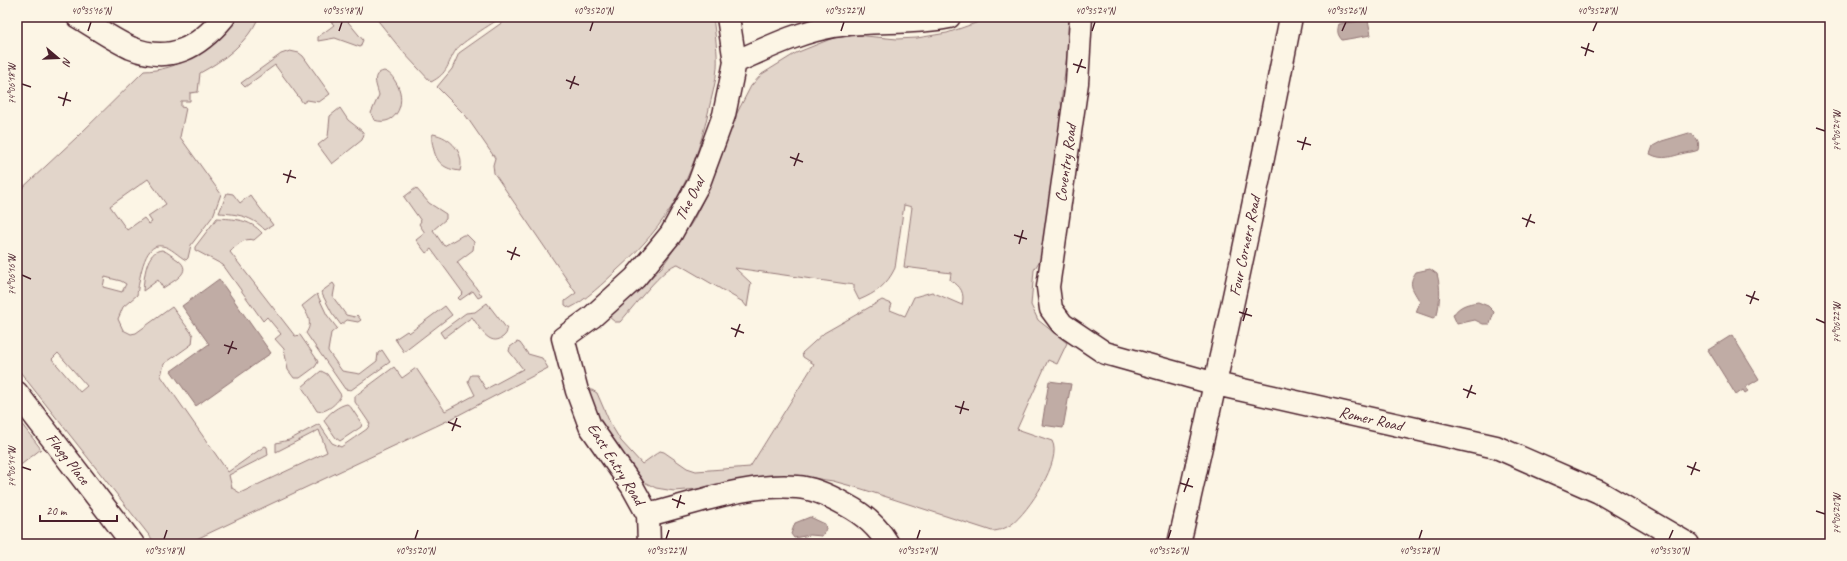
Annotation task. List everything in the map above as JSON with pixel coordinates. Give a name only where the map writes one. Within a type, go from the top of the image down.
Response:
[{"type":"street","points":[[78,17],[131,48],[148,52],[166,53],[179,52],[191,48],[213,31],[224,17]]},
{"type":"street","name":"The Oval","points":[[563,338],[592,317],[635,278],[671,234],[699,184],[724,115],[735,62],[728,17]]},
{"type":"street","points":[[735,62],[799,33],[835,25],[874,22],[913,22],[949,17]]},
{"type":"street","name":"Coventry Road","points":[[1051,309],[1048,287],[1077,83],[1081,17]]},
{"type":"street","name":"Four Corners Road","points":[[1178,544],[1216,384],[1265,153],[1291,17]]},
{"type":"street","name":"Romer Road","points":[[1051,309],[1062,324],[1105,353],[1216,384],[1496,447],[1599,492],[1688,544]]},
{"type":"street","name":"East Entry Road","points":[[563,338],[577,391],[590,426],[632,486],[648,516],[649,544]]},
{"type":"street","name":"Flagg Place","points":[[17,393],[133,544]]},
{"type":"street","points":[[648,516],[738,492],[765,487],[799,487],[832,497],[862,513],[884,537],[888,544]]},
{"type":"shaded area","points":[[237,17],[259,17],[248,35],[234,50],[200,73],[198,92],[190,93],[190,101],[181,101],[181,107],[186,108],[180,137],[221,194],[213,216],[191,245],[188,258],[186,260],[162,246],[156,246],[150,250],[143,264],[137,295],[123,307],[118,319],[123,330],[131,334],[136,333],[172,307],[193,335],[192,344],[164,364],[161,376],[228,472],[265,446],[267,447],[268,455],[229,475],[232,488],[240,493],[327,452],[319,430],[276,452],[276,443],[289,440],[319,424],[332,443],[341,447],[367,429],[370,424],[355,402],[355,396],[394,367],[402,378],[416,368],[445,411],[475,395],[468,381],[471,375],[477,375],[486,389],[523,369],[509,351],[510,347],[517,342],[520,343],[528,354],[542,358],[548,368],[451,419],[186,544],[156,544],[17,368],[17,193],[76,138],[144,71],[165,68],[184,61],[209,44]],"holes":[[[148,179],[166,204],[148,216],[152,222],[149,224],[144,218],[127,230],[110,206]],[[105,277],[121,281],[126,284],[122,292],[103,287]],[[58,353],[87,386],[80,392],[52,359]]]},
{"type":"shaded area","points":[[327,17],[344,17],[363,40],[360,47],[335,38],[318,41],[318,37],[334,25]]},
{"type":"shaded area","points":[[375,17],[502,17],[459,47],[453,55],[447,68],[437,79],[431,82],[403,52]]},
{"type":"shaded area","points":[[510,17],[713,17],[717,56],[716,79],[702,137],[686,180],[664,218],[635,253],[594,291],[570,308],[565,305],[565,301],[576,293],[494,173],[493,165],[495,158],[466,116],[437,87],[452,69],[459,53]]},
{"type":"shaded area","points":[[993,17],[1070,17],[1070,31],[1061,103],[1063,112],[1050,192],[1043,255],[1034,270],[1031,305],[1038,320],[1067,343],[1057,364],[1048,360],[1017,429],[1052,441],[1054,450],[1053,460],[1048,472],[1027,509],[1012,524],[1002,529],[992,531],[862,489],[833,481],[806,477],[773,475],[697,489],[674,491],[656,488],[642,481],[631,470],[603,434],[584,390],[592,390],[597,393],[610,423],[621,441],[642,464],[660,451],[664,452],[687,468],[696,471],[750,467],[814,364],[803,357],[802,353],[824,333],[882,300],[892,304],[890,310],[905,316],[914,297],[932,292],[962,305],[963,297],[961,290],[950,280],[951,273],[904,267],[912,207],[904,205],[895,268],[885,284],[859,300],[854,290],[854,285],[735,268],[751,283],[747,307],[743,302],[678,264],[672,266],[657,280],[620,322],[615,322],[609,317],[662,267],[693,221],[710,186],[737,113],[751,86],[762,74],[796,53],[833,38],[855,35],[897,39],[917,38],[947,33]]},
{"type":"shaded area","points":[[1368,20],[1371,35],[1342,40],[1339,36],[1339,24]]},
{"type":"shaded area","points":[[290,51],[299,53],[303,56],[330,94],[319,102],[307,100],[303,103],[275,65],[245,87],[241,83],[281,54]]},
{"type":"shaded area","points":[[384,71],[392,76],[399,88],[401,96],[395,116],[389,120],[382,121],[374,120],[371,113],[379,95],[376,78],[377,75]]},
{"type":"shaded area","points":[[340,108],[348,120],[364,134],[362,140],[332,164],[318,145],[328,137],[330,116]]},
{"type":"shaded area","points":[[1689,133],[1697,140],[1699,144],[1698,150],[1663,158],[1650,154],[1653,146],[1662,141]]},
{"type":"shaded area","points":[[433,134],[446,139],[455,147],[460,158],[460,171],[445,167],[436,157],[432,143]]},
{"type":"shaded area","points":[[416,188],[429,203],[446,214],[446,219],[433,230],[444,246],[463,235],[467,235],[474,242],[473,250],[457,262],[482,296],[478,298],[473,291],[460,300],[458,298],[463,293],[431,249],[426,253],[416,240],[425,233],[419,224],[421,221],[404,197]]},
{"type":"shaded area","points":[[227,193],[233,194],[240,203],[250,195],[273,225],[265,230],[260,225],[244,217],[219,213]]},
{"type":"shaded area","points":[[217,218],[236,219],[247,222],[262,233],[254,240],[250,239],[240,243],[230,252],[295,336],[300,335],[316,358],[318,362],[315,367],[300,378],[294,378],[288,370],[284,349],[275,339],[281,334],[267,317],[263,321],[223,265],[195,250],[195,247]]},
{"type":"shaded area","points":[[162,250],[182,264],[184,268],[183,272],[180,276],[163,288],[158,280],[143,291],[145,272],[149,260],[157,251]]},
{"type":"shaded area","points":[[1430,269],[1437,274],[1440,289],[1437,315],[1433,318],[1416,312],[1420,302],[1411,284],[1413,276],[1416,272]]},
{"type":"shaded area","points":[[219,279],[271,353],[196,406],[171,371],[209,344],[182,306]]},
{"type":"shaded area","points":[[333,283],[335,286],[333,297],[346,315],[355,317],[357,315],[361,320],[358,322],[347,320],[341,325],[332,313],[321,292]]},
{"type":"shaded area","points":[[317,294],[327,315],[337,328],[331,333],[328,351],[342,371],[360,374],[377,361],[378,353],[382,350],[390,362],[351,390],[345,389],[306,333],[309,326],[309,319],[302,306]]},
{"type":"shaded area","points":[[1478,302],[1488,306],[1494,312],[1490,324],[1483,324],[1475,320],[1457,324],[1453,315],[1458,309],[1470,303]]},
{"type":"shaded area","points":[[487,303],[507,329],[503,337],[498,340],[489,338],[472,317],[444,338],[440,332],[466,313],[475,312]]},
{"type":"shaded area","points":[[445,306],[452,315],[404,352],[395,339],[407,331],[409,333]]},
{"type":"shaded area","points":[[1732,335],[1759,379],[1746,387],[1748,391],[1745,393],[1743,390],[1736,395],[1708,350]]},
{"type":"shaded area","points":[[321,371],[327,374],[341,395],[338,401],[328,409],[324,411],[317,411],[302,387]]},
{"type":"shaded area","points":[[1049,381],[1071,384],[1063,428],[1042,425]]},
{"type":"shaded area","points":[[347,404],[362,424],[361,427],[340,441],[336,438],[324,421],[334,410]]},
{"type":"shaded area","points":[[17,418],[41,449],[17,468]]},
{"type":"shaded area","points":[[810,517],[825,524],[826,529],[822,536],[810,535],[794,538],[791,534],[795,523]]}]
